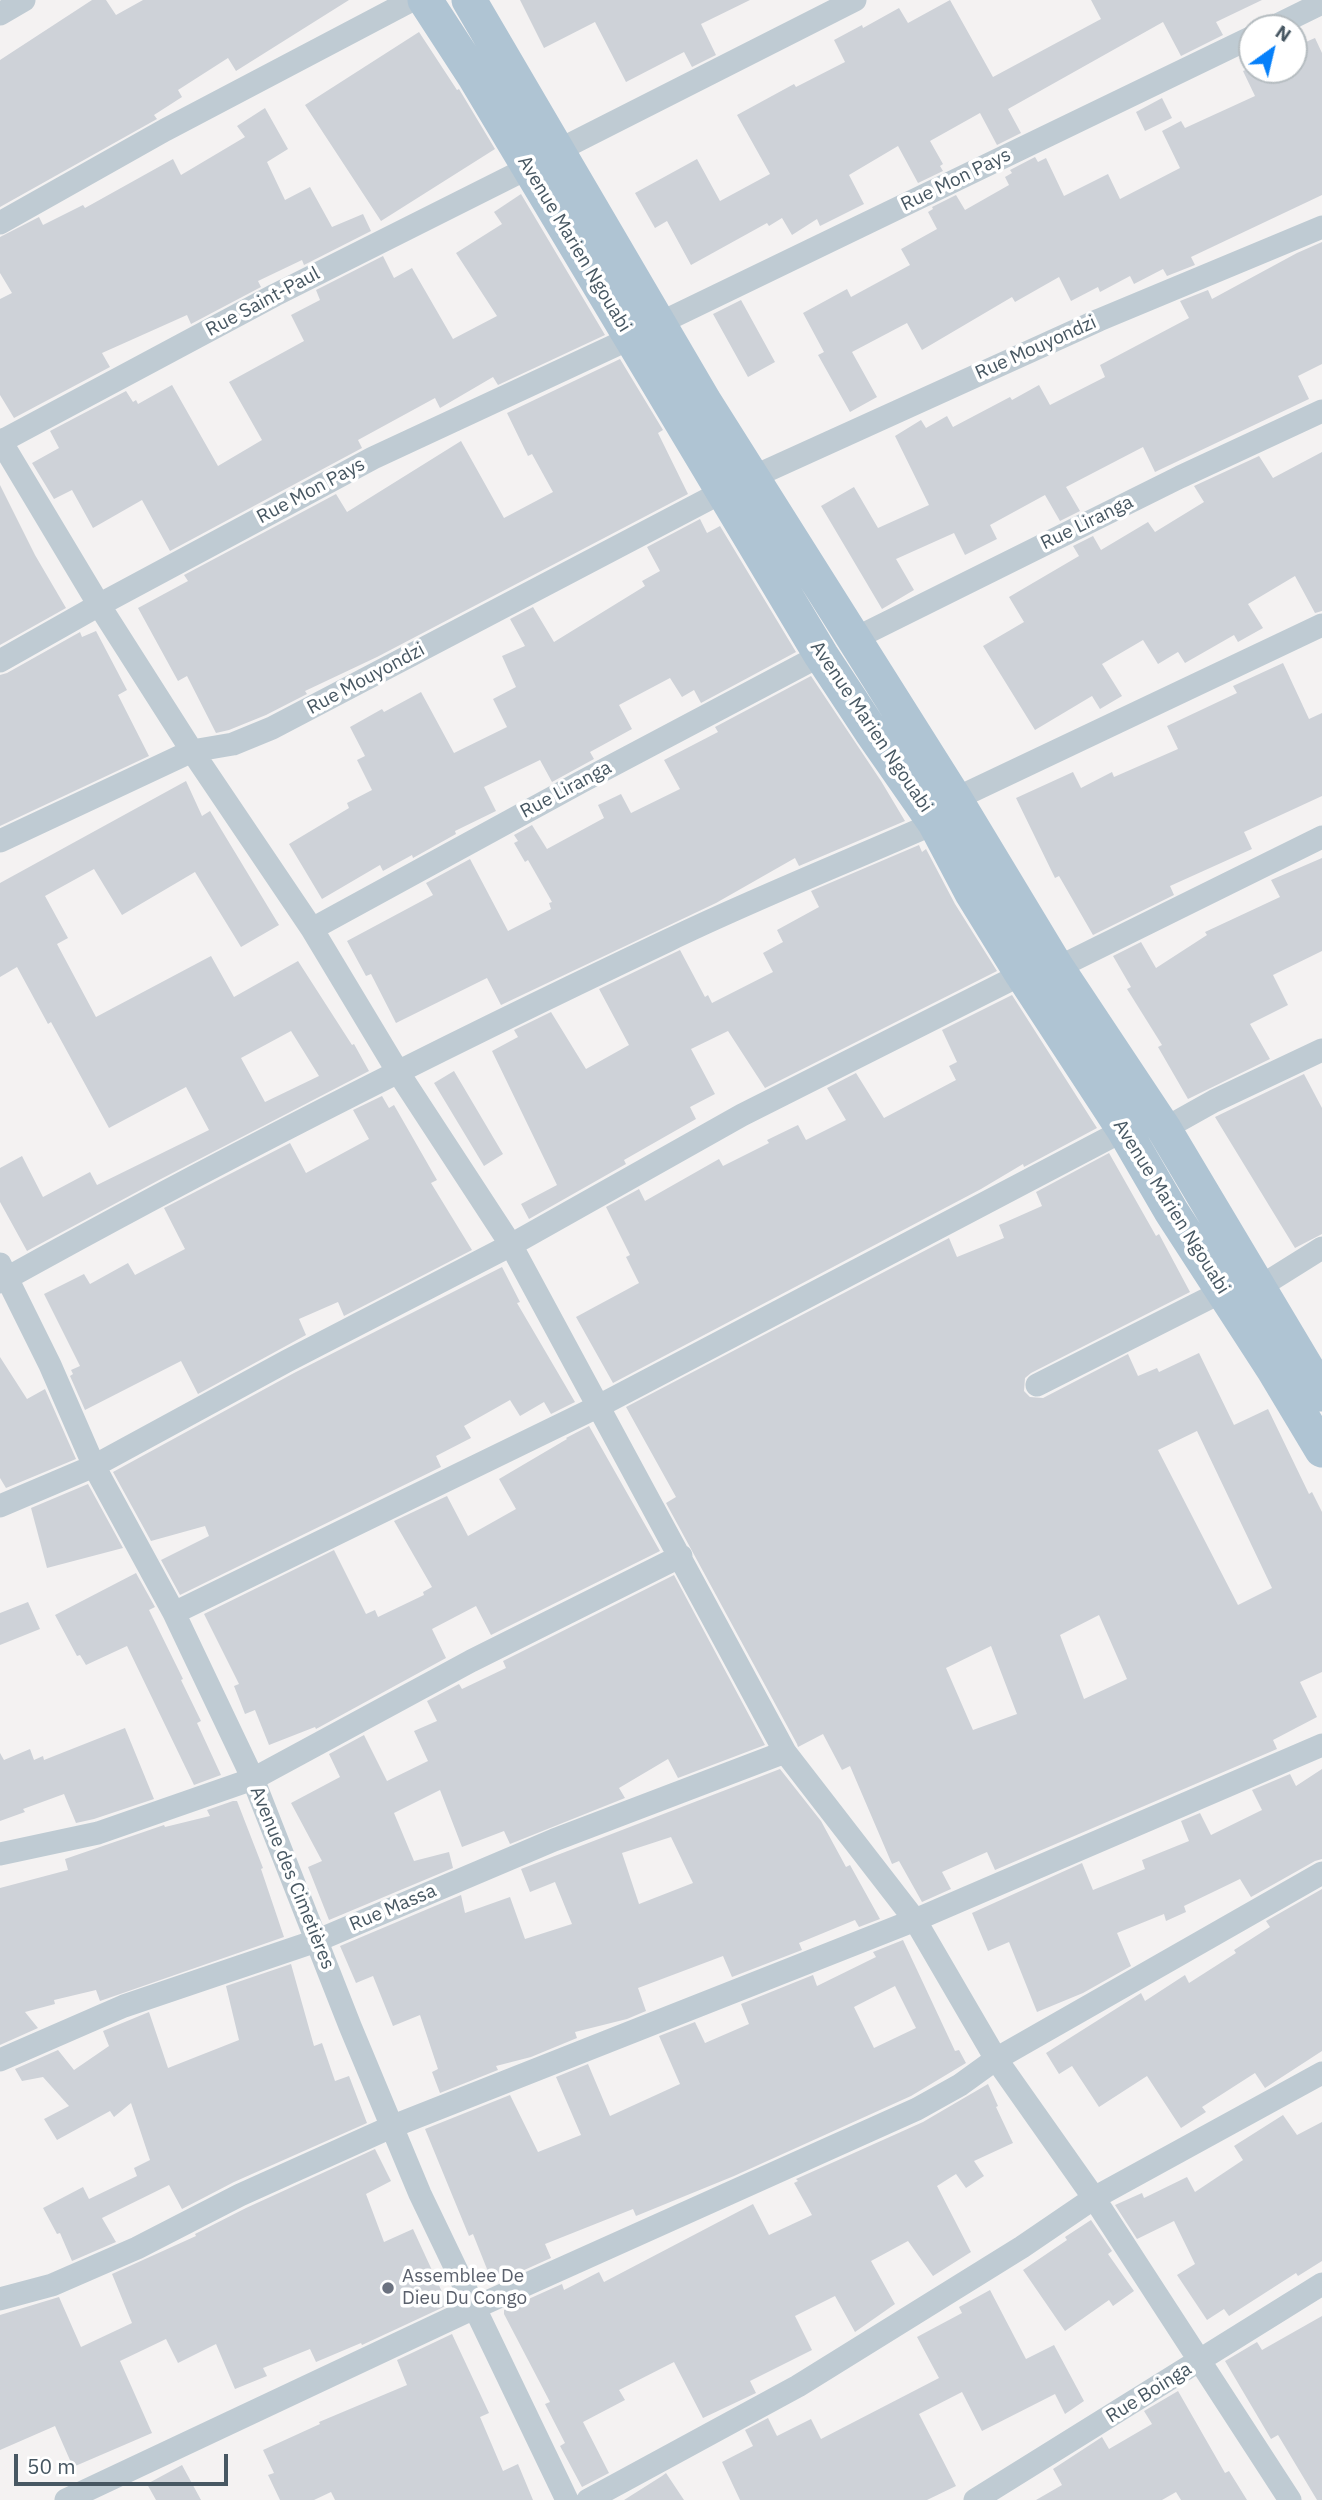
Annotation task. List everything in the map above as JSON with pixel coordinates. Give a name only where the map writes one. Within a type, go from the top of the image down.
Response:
[{"type":"main road","name":"Avenue Marien Ngouabi","points":[[425,0],[475,77],[543,159],[645,331],[722,492],[821,654],[945,811],[972,893],[1124,1130],[1171,1211],[1322,1450]]},
{"type":"main road","points":[[469,0],[543,159]]},
{"type":"main road","points":[[645,331],[704,401],[753,477],[853,639],[945,811],[1057,968],[1164,1129],[1322,1394]]},
{"type":"street","points":[[0,14],[24,0]]},
{"type":"street","points":[[0,223],[165,130],[412,0]]},
{"type":"street","name":"Rue Saint-Paul","points":[[0,441],[275,295],[855,0]]},
{"type":"street","points":[[1300,14],[1322,3]]},
{"type":"street","name":"Rue Mon Pays","points":[[0,662],[99,605],[373,458],[645,331],[1238,44]]},
{"type":"street","name":"Rue Mouyondzi","points":[[753,477],[1099,320],[1322,227]]},
{"type":"street","name":"Rue Liranga","points":[[853,639],[1180,477],[1322,411]]},
{"type":"street","points":[[0,441],[99,605],[192,751],[312,929],[398,1072],[511,1244],[785,1752],[915,1920],[996,2059],[1094,2198],[1290,2500]]},
{"type":"street","name":"Rue Mouyondzi","points":[[0,841],[192,751],[233,744],[272,728],[722,492]]},
{"type":"street","points":[[3,1274],[398,1072],[671,939],[945,811],[1322,625]]},
{"type":"street","name":"Rue Liranga","points":[[312,929],[821,654]]},
{"type":"street","points":[[1057,968],[1322,837]]},
{"type":"street","points":[[0,1506],[94,1466],[511,1244],[742,1115],[1022,974]]},
{"type":"street","points":[[1164,1129],[1214,1101],[1322,1050]]},
{"type":"street","points":[[174,1613],[597,1407],[1124,1130]]},
{"type":"street","points":[[1258,1288],[1322,1248]]},
{"type":"street","name":"Avenue des Cimetières","points":[[3,1274],[50,1365],[94,1466],[174,1613],[253,1779],[420,2194],[568,2500]]},
{"type":"street","points":[[1037,1385],[1223,1291]]},
{"type":"street","points":[[0,1854],[98,1833],[253,1779],[471,1661],[681,1556]]},
{"type":"street","points":[[0,2299],[52,2285],[125,2253],[240,2195],[391,2127],[915,1920],[1322,1745]]},
{"type":"street","name":"Rue Massa","points":[[0,2060],[124,2006],[316,1941],[554,1840],[785,1752]]},
{"type":"street","points":[[66,2500],[476,2307],[917,2109],[960,2085],[996,2059],[1322,1873]]},
{"type":"street","points":[[588,2500],[799,2386],[1022,2247],[1094,2198],[1322,2073]]},
{"type":"street","name":"Rue Boinga","points":[[975,2500],[1322,2284]]},
{"type":"building","points":[[92,0],[106,0],[116,15],[143,0],[349,0],[236,71],[228,58],[178,90],[182,97],[154,115],[157,119],[0,207],[0,60]]},
{"type":"building","points":[[520,0],[750,0],[701,24],[716,55],[692,67],[684,52],[626,82],[595,22],[544,48]]},
{"type":"building","points":[[950,0],[993,77],[1101,19],[1091,0],[1262,0],[1216,22],[1223,35],[1181,56],[1163,22],[1008,109],[1021,133],[997,145],[980,113],[930,141],[943,164],[940,166],[943,171],[918,183],[898,146],[849,175],[864,204],[820,226],[817,219],[792,235],[782,218],[769,226],[767,223],[691,265],[667,221],[655,228],[635,193],[697,159],[720,201],[770,174],[737,115],[794,84],[796,87],[845,62],[834,40],[899,8],[908,23]]},
{"type":"building","points":[[419,32],[457,90],[459,89],[495,149],[381,221],[305,105]]},
{"type":"building","points":[[1315,38],[1322,53],[1322,195],[1191,257],[1195,265],[1167,276],[1163,269],[1134,284],[1130,276],[1100,292],[1098,287],[1071,301],[1059,277],[1015,302],[1012,297],[922,350],[907,323],[852,352],[877,397],[850,412],[818,355],[824,352],[803,313],[847,289],[851,297],[910,265],[901,249],[937,229],[928,212],[932,207],[956,195],[965,210],[1009,185],[1005,177],[1012,173],[1010,170],[1035,157],[1038,162],[1046,158],[1064,196],[1108,174],[1120,199],[1180,168],[1162,131],[1181,121],[1185,128],[1255,96],[1249,84],[1308,84],[1308,41]]},
{"type":"building","points":[[1162,98],[1172,118],[1145,131],[1136,112]]},
{"type":"building","points":[[265,108],[288,149],[267,162],[285,200],[310,187],[332,227],[363,214],[371,231],[304,265],[302,260],[258,281],[261,287],[191,324],[187,315],[102,353],[110,367],[14,418],[0,395],[0,299],[12,293],[0,273],[0,237],[39,217],[43,225],[83,205],[85,208],[173,159],[181,175],[245,137],[237,126]]},
{"type":"building","points":[[521,194],[605,335],[498,385],[493,377],[440,408],[435,398],[358,440],[362,448],[170,551],[142,500],[93,528],[72,490],[54,499],[32,463],[59,448],[50,431],[126,391],[133,402],[136,400],[138,404],[172,385],[218,466],[262,440],[229,382],[304,341],[291,315],[320,300],[316,290],[383,256],[394,278],[412,268],[453,339],[497,316],[456,253],[502,224],[494,212]]},
{"type":"building","points":[[1322,242],[1322,364],[1298,376],[1309,399],[1155,472],[1143,447],[1066,487],[1080,511],[1060,521],[1045,495],[990,525],[997,539],[965,555],[954,533],[896,559],[914,590],[882,609],[821,506],[854,487],[878,528],[929,505],[895,436],[921,420],[926,428],[947,416],[953,427],[1039,385],[1050,405],[1105,377],[1100,365],[1189,318],[1180,301],[1208,290],[1212,299]]},
{"type":"building","points":[[741,300],[775,362],[748,377],[713,314]]},
{"type":"building","points":[[620,359],[663,430],[658,433],[688,494],[377,657],[305,691],[307,694],[266,715],[216,733],[187,676],[178,681],[138,608],[188,581],[184,575],[336,494],[347,512],[461,441],[504,518],[553,492],[532,454],[528,456],[507,413]]},
{"type":"building","points":[[1322,452],[1322,611],[1315,613],[1295,576],[1248,604],[1263,628],[1238,642],[1234,635],[1185,663],[1178,652],[1158,664],[1143,640],[1102,664],[1122,696],[1100,709],[1092,696],[1035,730],[983,646],[1024,622],[1009,597],[1079,556],[1073,546],[1093,536],[1101,550],[1148,522],[1155,532],[1204,502],[1194,486],[1259,456],[1273,478]]},
{"type":"building","points":[[0,485],[35,555],[66,608],[0,645]]},
{"type":"building","points":[[700,519],[707,533],[720,526],[796,652],[701,703],[694,690],[682,697],[670,678],[619,705],[632,729],[590,752],[594,759],[552,782],[540,760],[484,787],[496,811],[455,831],[456,834],[413,858],[412,855],[383,871],[380,865],[322,899],[289,844],[349,808],[347,803],[372,790],[357,760],[365,756],[350,727],[421,692],[454,753],[507,727],[493,699],[516,687],[502,656],[525,646],[510,619],[533,607],[554,642],[645,586],[642,581],[660,571],[647,547]]},
{"type":"building","points":[[96,631],[127,690],[118,695],[149,756],[0,826],[0,675],[80,632],[82,637]]},
{"type":"building","points":[[1283,663],[1309,719],[1322,713],[1322,796],[1244,832],[1252,849],[1170,886],[1174,895],[1093,935],[1059,876],[1055,878],[1016,798],[1073,772],[1081,788],[1112,772],[1114,777],[1178,749],[1167,726],[1237,693],[1233,686]]},
{"type":"building","points":[[811,676],[905,821],[799,866],[795,858],[716,903],[501,1005],[487,978],[396,1023],[371,974],[366,976],[347,941],[433,895],[426,883],[470,859],[508,931],[551,909],[549,903],[552,902],[528,860],[525,862],[514,843],[518,841],[514,835],[532,825],[547,849],[604,818],[598,805],[621,794],[631,813],[680,789],[664,760],[718,732],[715,727]]},
{"type":"building","points":[[186,781],[202,816],[210,811],[279,925],[241,947],[195,872],[122,915],[94,869],[45,896],[68,938],[57,944],[96,1017],[211,956],[234,997],[298,961],[369,1071],[27,1251],[0,1202],[0,1168],[22,1156],[43,1197],[90,1172],[97,1185],[209,1130],[186,1087],[109,1128],[51,1022],[48,1024],[17,967],[0,977],[0,883]],"holes":[[[291,1031],[319,1076],[265,1102],[241,1058]]]},
{"type":"building","points":[[919,845],[922,852],[926,849],[955,904],[997,971],[765,1088],[728,1031],[691,1049],[715,1094],[690,1107],[696,1119],[624,1160],[626,1164],[529,1219],[521,1204],[557,1185],[492,1051],[518,1037],[514,1030],[551,1012],[586,1069],[629,1045],[599,989],[680,950],[705,997],[708,995],[712,1003],[773,972],[763,953],[783,942],[777,930],[819,907],[811,891]]},
{"type":"building","points":[[1322,858],[1322,951],[1273,975],[1288,1005],[1250,1024],[1270,1059],[1188,1099],[1158,1047],[1162,1045],[1127,989],[1131,987],[1113,956],[1141,942],[1156,968],[1207,935],[1205,932],[1280,897],[1271,880]]},
{"type":"building","points":[[1012,995],[1097,1128],[1024,1167],[1023,1164],[981,1189],[613,1383],[576,1317],[639,1283],[626,1257],[630,1255],[606,1207],[639,1189],[645,1201],[719,1159],[723,1166],[798,1125],[806,1140],[846,1120],[827,1088],[856,1073],[884,1118],[956,1080],[949,1066],[957,1062],[942,1030]]},
{"type":"building","points":[[454,1071],[503,1154],[484,1166],[434,1083]]},
{"type":"building","points":[[1304,1074],[1322,1108],[1322,1234],[1295,1248],[1215,1117]]},
{"type":"building","points":[[382,1096],[389,1108],[394,1105],[437,1180],[431,1183],[472,1250],[344,1316],[338,1302],[299,1319],[306,1335],[198,1394],[181,1361],[85,1410],[70,1376],[73,1374],[71,1370],[80,1366],[44,1294],[84,1274],[90,1284],[128,1263],[135,1275],[185,1249],[164,1208],[290,1143],[306,1173],[369,1139],[353,1110]]},
{"type":"building","points":[[1109,1153],[1156,1236],[1159,1234],[1190,1292],[1031,1373],[1025,1378],[1024,1391],[1030,1397],[1043,1398],[1128,1354],[1138,1376],[1157,1368],[1159,1372],[1199,1353],[1234,1425],[1268,1409],[1309,1494],[1312,1492],[1322,1512],[1322,1672],[1300,1682],[1317,1717],[1273,1740],[1277,1749],[995,1870],[987,1852],[942,1872],[951,1889],[922,1902],[899,1861],[892,1864],[850,1766],[842,1770],[823,1734],[798,1747],[666,1503],[676,1497],[626,1407],[949,1238],[957,1257],[1004,1238],[999,1225],[1042,1206],[1036,1192]],"holes":[[[1197,1431],[1272,1588],[1238,1605],[1158,1450]],[[1099,1615],[1127,1679],[1084,1699],[1060,1635]],[[991,1646],[1017,1714],[973,1730],[946,1668]]]},
{"type":"building","points":[[502,1267],[520,1302],[517,1303],[575,1402],[551,1414],[544,1402],[520,1416],[510,1400],[464,1426],[471,1438],[436,1456],[441,1467],[180,1595],[161,1560],[209,1536],[205,1526],[151,1541],[113,1472],[294,1373]]},
{"type":"building","points":[[0,1357],[27,1399],[45,1389],[76,1459],[6,1488],[0,1478]]},
{"type":"building","points":[[589,1426],[660,1551],[491,1635],[476,1606],[432,1629],[446,1658],[316,1729],[315,1727],[269,1745],[255,1710],[245,1714],[234,1686],[239,1684],[204,1614],[334,1550],[366,1614],[375,1610],[378,1617],[424,1595],[423,1592],[432,1587],[394,1521],[447,1496],[468,1536],[516,1509],[499,1479]]},
{"type":"building","points":[[88,1484],[123,1548],[47,1568],[31,1508]]},
{"type":"building","points":[[136,1573],[155,1607],[149,1610],[183,1679],[181,1680],[201,1721],[197,1723],[221,1775],[194,1785],[127,1646],[86,1665],[80,1655],[77,1656],[55,1615]]},
{"type":"building","points":[[674,1575],[765,1745],[678,1778],[668,1759],[619,1788],[625,1798],[510,1844],[504,1831],[462,1847],[440,1790],[394,1813],[414,1861],[449,1852],[453,1868],[329,1920],[308,1867],[322,1861],[291,1803],[340,1777],[329,1754],[364,1735],[387,1781],[428,1761],[414,1731],[437,1721],[427,1701],[459,1684],[462,1689],[506,1668],[503,1661]]},
{"type":"building","points":[[28,1602],[40,1629],[0,1645],[0,1613]]},
{"type":"building","points":[[125,1728],[154,1799],[76,1823],[64,1794],[23,1809],[25,1812],[0,1821],[0,1753],[4,1760],[30,1749],[34,1760],[43,1756],[44,1760]]},
{"type":"building","points":[[780,1769],[821,1821],[846,1867],[850,1865],[880,1919],[859,1927],[855,1920],[799,1943],[802,1950],[732,1977],[723,1956],[638,1988],[646,2011],[627,2019],[575,2032],[577,2038],[531,2057],[496,2066],[498,2070],[440,2093],[432,2072],[438,2069],[420,2015],[393,2026],[373,1976],[356,1983],[340,1946],[461,1895],[465,1913],[510,1897],[525,1939],[572,1924],[555,1882],[530,1892],[521,1869]],"holes":[[[671,1837],[693,1883],[639,1904],[622,1853]]]},
{"type":"building","points":[[1322,1769],[1322,1859],[1251,1897],[1240,1879],[1184,1906],[1186,1912],[1166,1921],[1164,1914],[1117,1933],[1131,1966],[1083,1993],[1037,2012],[1009,1942],[988,1951],[972,1913],[1082,1863],[1093,1890],[1145,1869],[1142,1860],[1189,1841],[1181,1821],[1200,1813],[1211,1835],[1262,1810],[1252,1790],[1290,1774],[1296,1786]]},
{"type":"building","points":[[237,1801],[263,1868],[261,1869],[284,1937],[100,2001],[96,1990],[54,2000],[55,2004],[25,2012],[38,2028],[0,2045],[0,1888],[68,1870],[65,1859],[164,1825],[165,1827],[210,1816],[207,1810]]},
{"type":"building","points":[[1322,1889],[1322,2051],[1265,2088],[1255,2073],[1202,2107],[1206,2112],[1181,2128],[1147,2076],[1099,2107],[1072,2066],[1059,2074],[1046,2053],[1141,1993],[1145,2001],[1185,1975],[1189,1983],[1270,1927],[1266,1921]]},
{"type":"building","points":[[903,1940],[955,2051],[959,2050],[966,2063],[911,2096],[734,2176],[636,2216],[633,2209],[545,2244],[551,2258],[493,2284],[473,2234],[469,2236],[425,2129],[510,2095],[538,2152],[581,2135],[556,2077],[588,2064],[610,2116],[680,2084],[659,2036],[695,2022],[705,2043],[749,2024],[741,2004],[813,1975],[817,1986],[876,1957],[873,1952]],"holes":[[[895,1986],[916,2028],[874,2048],[854,2007]]]},
{"type":"building","points":[[291,1964],[314,2046],[322,2043],[335,2081],[349,2076],[367,2123],[234,2182],[182,2209],[169,2185],[102,2218],[116,2242],[72,2261],[60,2233],[57,2234],[43,2208],[83,2187],[89,2199],[137,2176],[134,2168],[150,2160],[131,2103],[114,2117],[110,2111],[57,2140],[44,2119],[69,2106],[43,2077],[22,2081],[15,2069],[58,2050],[74,2070],[109,2046],[103,2031],[149,2012],[168,2068],[239,2040],[226,1986]]},
{"type":"building","points":[[988,2084],[1013,2143],[974,2161],[984,2176],[966,2188],[956,2174],[937,2186],[971,2252],[933,2276],[908,2241],[871,2261],[895,2304],[855,2332],[835,2296],[795,2316],[812,2350],[750,2381],[756,2393],[703,2418],[674,2362],[619,2390],[625,2400],[583,2422],[609,2473],[582,2487],[560,2446],[565,2443],[545,2404],[550,2402],[504,2310],[562,2284],[564,2290],[599,2272],[604,2282],[753,2204],[769,2235],[812,2215],[794,2183],[798,2181],[796,2179],[923,2122]]},
{"type":"building","points":[[1283,2115],[1297,2135],[1322,2122],[1322,2261],[1298,2276],[1296,2273],[1229,2316],[1224,2309],[1207,2320],[1177,2275],[1195,2264],[1174,2221],[1137,2239],[1115,2205],[1142,2193],[1144,2198],[1187,2177],[1195,2192],[1243,2160],[1234,2146]]},
{"type":"building","points":[[375,2149],[391,2181],[366,2194],[384,2242],[413,2229],[448,2305],[362,2345],[361,2343],[316,2362],[310,2349],[263,2368],[267,2376],[235,2389],[216,2344],[178,2363],[166,2339],[120,2361],[152,2433],[73,2467],[55,2426],[0,2450],[0,2315],[59,2297],[81,2347],[132,2323],[112,2274]]},
{"type":"building","points":[[1091,2220],[1112,2251],[1108,2254],[1134,2291],[1113,2306],[1109,2300],[1065,2331],[1023,2270]]},
{"type":"building","points":[[990,2290],[1026,2359],[1054,2345],[1084,2401],[1065,2414],[1055,2394],[982,2431],[962,2392],[919,2414],[956,2486],[927,2500],[740,2500],[722,2462],[753,2446],[745,2430],[768,2418],[777,2436],[811,2419],[821,2439],[939,2378],[917,2337],[962,2313],[959,2307]]},
{"type":"building","points":[[1322,2316],[1322,2500],[1317,2500],[1278,2435],[1271,2439],[1225,2361],[1257,2342],[1262,2350]]},
{"type":"building","points":[[452,2334],[489,2413],[480,2417],[503,2471],[518,2464],[533,2500],[335,2500],[331,2492],[314,2500],[280,2500],[268,2475],[274,2473],[263,2450],[320,2424],[319,2422],[407,2385],[397,2360]]},
{"type":"building","points":[[1178,2391],[1225,2473],[1229,2471],[1247,2500],[1181,2500],[1176,2492],[1162,2500],[1036,2500],[1062,2485],[1053,2469],[1102,2437],[1109,2449],[1152,2424],[1144,2411]]},
{"type":"building","points":[[182,2465],[201,2500],[156,2500],[147,2484]]},
{"type":"building","points":[[666,2473],[684,2500],[624,2500],[662,2476]]},
{"type":"place","name":"Assemblee De Dieu Du Congo","points":[[388,2288]]}]
